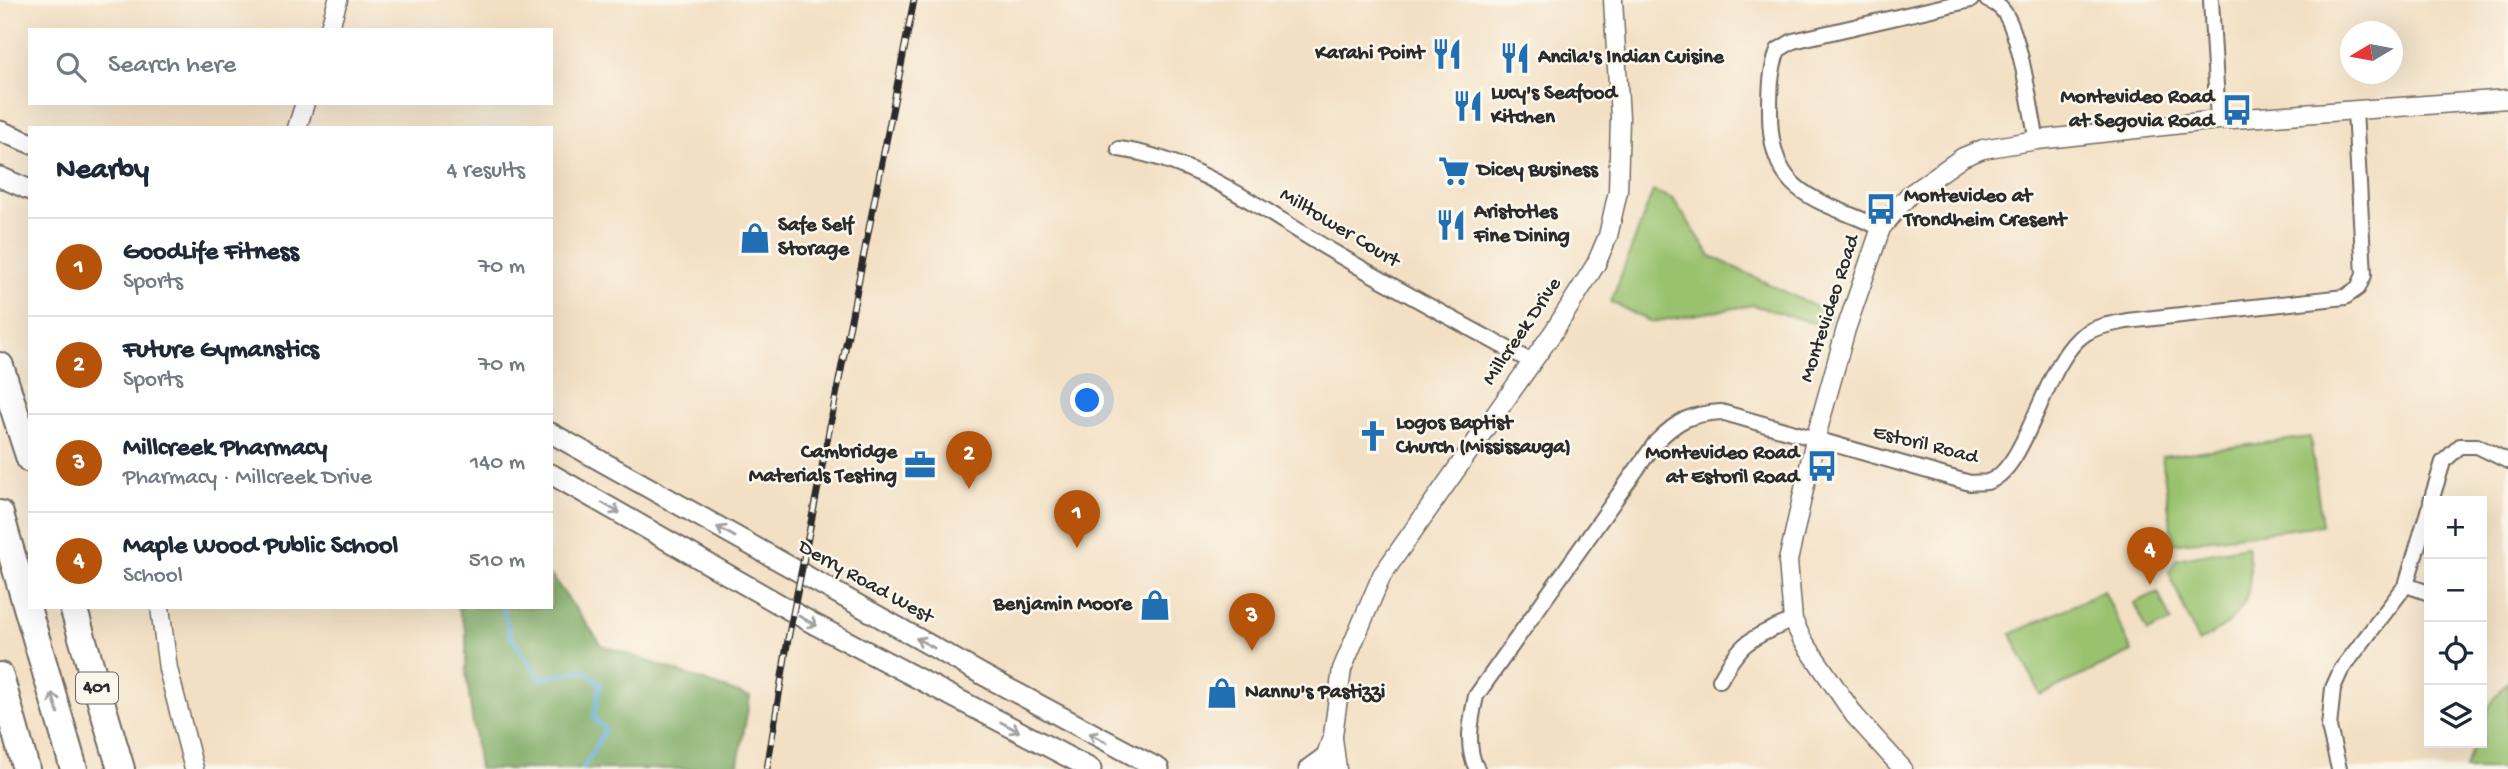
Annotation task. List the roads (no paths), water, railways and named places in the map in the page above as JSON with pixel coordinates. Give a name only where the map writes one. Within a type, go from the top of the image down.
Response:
[{"type":"highway","points":[[0,366],[28,453]]},
{"type":"highway","name":"401","points":[[0,514],[74,769]]},
{"type":"highway","name":"401","points":[[74,609],[121,769]]},
{"type":"highway","points":[[0,676],[26,769]]},
{"type":"main road","points":[[0,131],[28,142]]},
{"type":"main road","points":[[0,177],[28,189]]},
{"type":"main road","name":"Derry Road West","points":[[553,434],[1084,731],[1159,769]]},
{"type":"main road","points":[[553,475],[814,624],[1091,769]]},
{"type":"street","points":[[330,28],[338,0]]},
{"type":"street","name":"Millcreek Drive","points":[[1323,766],[1333,734],[1342,669],[1382,575],[1532,362],[1596,264],[1608,236],[1618,191],[1620,118],[1613,0]]},
{"type":"street","points":[[1881,228],[1798,189],[1783,177],[1773,155],[1770,135],[1770,71],[1778,50],[1793,41],[1971,0]]},
{"type":"street","points":[[1987,0],[1998,4],[2006,14],[2013,32],[2037,140]]},
{"type":"street","points":[[2211,0],[2218,120]]},
{"type":"street","name":"Montevideo Road","points":[[1902,769],[1855,716],[1802,639],[1793,620],[1788,561],[1815,440],[1846,329],[1881,228],[1917,188],[1963,157],[1983,149],[2037,140],[2218,120],[2508,99]]},
{"type":"street","points":[[298,126],[304,105]]},
{"type":"street","name":"Estoril Road","points":[[1477,769],[1470,725],[1476,696],[1656,442],[1676,422],[1702,413],[1721,412],[1970,482],[1987,482],[2012,461],[2063,357],[2087,332],[2102,325],[2127,321],[2345,297],[2358,288],[2364,275],[2355,110]]},
{"type":"street","name":"Milltower Court","points":[[1119,149],[1154,153],[1184,164],[1256,204],[1345,259],[1532,362]]},
{"type":"street","points":[[2433,496],[2443,462],[2460,446],[2477,446],[2508,461]]},
{"type":"street","points":[[2339,769],[2329,727],[2333,688],[2341,670],[2406,585],[2424,525]]},
{"type":"street","points":[[2406,585],[2424,591]]},
{"type":"street","points":[[160,609],[168,669],[194,769]]},
{"type":"street","points":[[1720,680],[1732,657],[1747,640],[1793,620]]},
{"type":"waterway","points":[[503,609],[510,636],[541,679],[584,670],[600,684],[594,718],[605,730],[583,769]]},
{"type":"railway","points":[[767,769],[788,639],[914,0]]},
{"type":"place","name":"Karahi Point","points":[[1447,54]]},
{"type":"place","name":"Ancila's Indian Cuisine","points":[[1515,58]]},
{"type":"place","name":"Lucy's Seafood Kitchen","points":[[1468,106]]},
{"type":"place","name":"Montevideo Road at Segovia Road","points":[[2237,110]]},
{"type":"place","name":"Dicey Business","points":[[1454,171]]},
{"type":"place","name":"Montevideo at Trondheim Cresent","points":[[1881,209]]},
{"type":"place","name":"Aristotles Fine Dining","points":[[1451,225]]},
{"type":"place","name":"Safe Self Storage","points":[[755,238]]},
{"type":"place","name":"Logos Baptist Church (Mississauga)","points":[[1373,436]]},
{"type":"place","name":"Cambridge Materials Testing","points":[[920,465]]},
{"type":"place","name":"Montevideo Road at Estoril Road","points":[[1822,466]]},
{"type":"place","name":"Future Gymanstics","points":[[969,489]]},
{"type":"place","name":"GoodLife Fitness","points":[[1077,548]]},
{"type":"place","name":"Maple Wood Public School","points":[[2150,585]]},
{"type":"place","name":"Benjamin Moore","points":[[1155,605]]},
{"type":"place","name":"Millcreek Pharmacy","points":[[1252,651]]},
{"type":"place","name":"Nannu's Pastizzi","points":[[1222,693]]}]
